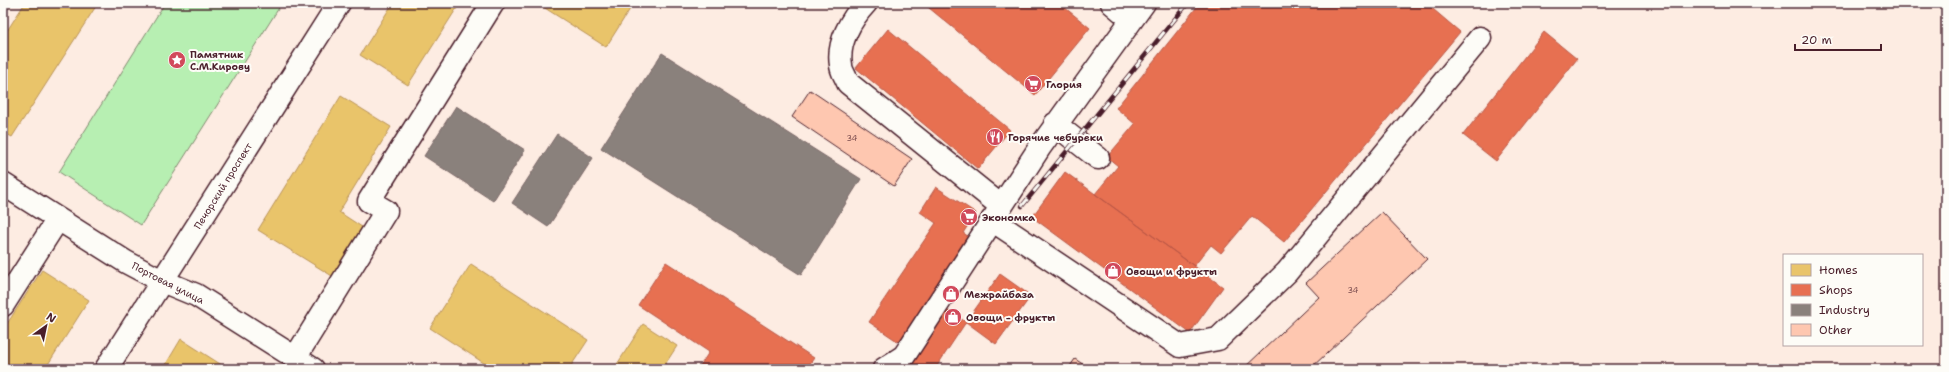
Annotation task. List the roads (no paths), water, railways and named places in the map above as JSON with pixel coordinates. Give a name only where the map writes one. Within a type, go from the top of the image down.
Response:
[{"type":"main road","name":"Печорский проспект","points":[[106,369],[339,3]]},
{"type":"main road","points":[[295,358],[386,211],[370,201],[493,3]]},
{"type":"main road","points":[[866,3],[848,28],[842,48],[841,66],[848,83],[997,213],[1180,346],[1218,339],[1287,272],[1480,38]]},
{"type":"main road","points":[[884,369],[904,356],[1055,124],[1137,11],[1112,3]]},
{"type":"main road","points":[[1055,124],[1098,158]]},
{"type":"main road","name":"Портовая улица","points":[[3,184],[126,262],[162,281],[196,295],[314,369]]},
{"type":"main road","points":[[3,305],[58,219]]},
{"type":"railway","points":[[1022,206],[1188,3]]},
{"type":"place","name":"Памятник С.М.Кирову","points":[[177,60]]},
{"type":"place","name":"Глория","points":[[1033,84]]},
{"type":"place","name":"Горячие чебуреки","points":[[995,137]]},
{"type":"place","name":"Экономка","points":[[969,217]]},
{"type":"place","name":"Овощи и фрукты","points":[[1113,271]]},
{"type":"place","name":"Межрайбаза","points":[[951,294]]},
{"type":"place","name":"Овощи - фрукты","points":[[953,317]]}]
